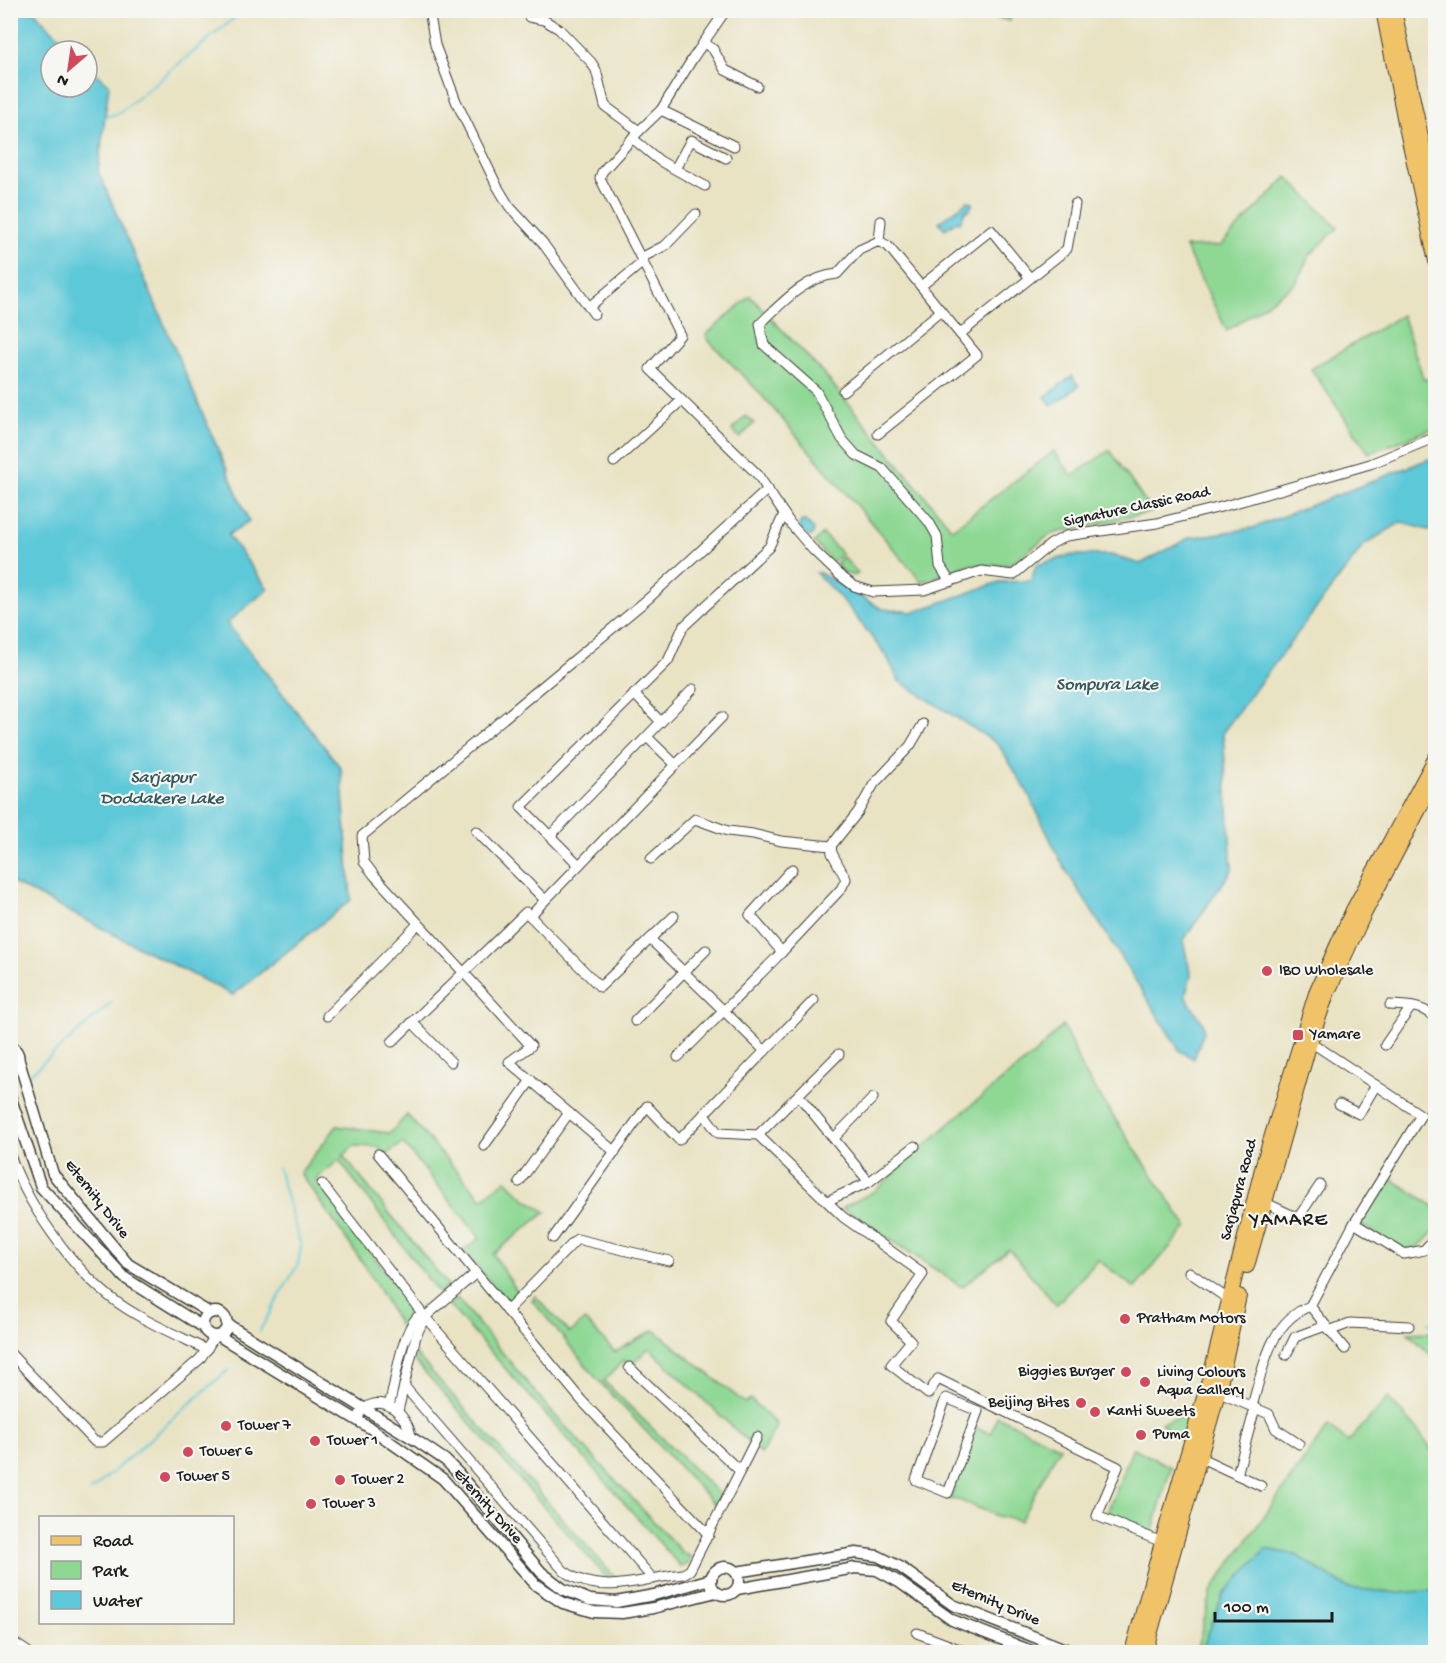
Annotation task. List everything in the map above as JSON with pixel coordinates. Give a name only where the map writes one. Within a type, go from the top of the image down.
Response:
[{"type":"main road","points":[[1383,10],[1405,122],[1436,208]]},
{"type":"main road","points":[[1394,10],[1436,261]]},
{"type":"main road","name":"Sarjapura Road","points":[[1405,825],[1436,758]]},
{"type":"main road","name":"Sarjapura Road","points":[[1132,1653],[1162,1542],[1213,1390],[1264,1202],[1317,990],[1349,920],[1436,777]]},
{"type":"main road","name":"Sarjapura Road","points":[[1145,1653],[1199,1457],[1228,1299],[1264,1161],[1306,1039]]},
{"type":"street","points":[[429,10],[435,45],[456,101],[497,186],[509,206],[542,242],[592,310],[642,260],[666,245],[696,214]]},
{"type":"street","points":[[642,260],[600,178],[602,172],[661,110],[726,10]]},
{"type":"street","points":[[529,17],[544,20],[559,29],[591,62],[596,70],[605,106],[639,131]]},
{"type":"street","points":[[703,43],[713,49],[725,70],[757,86]]},
{"type":"street","points":[[661,110],[734,146]]},
{"type":"street","points":[[632,138],[660,161],[705,186]]},
{"type":"street","points":[[675,169],[691,140],[726,158]]},
{"type":"street","points":[[960,334],[1067,249],[1075,204]]},
{"type":"street","points":[[879,242],[880,221]]},
{"type":"street","points":[[921,286],[991,230],[1030,278]]},
{"type":"street","points":[[878,434],[977,355],[888,246],[879,242],[859,250],[837,274],[823,275],[808,281],[779,305],[760,324],[764,345],[816,391],[842,440],[856,455],[882,468],[929,522],[937,536],[940,566],[950,582]]},
{"type":"street","name":"Signature Classic Road","points":[[642,260],[680,335],[650,369],[758,475],[784,514],[813,550],[854,586],[873,592],[924,590],[981,571],[1013,575],[1051,544],[1066,536],[1157,523],[1221,507],[1370,464],[1436,436]]},
{"type":"street","points":[[843,391],[941,311]]},
{"type":"street","points":[[614,462],[681,401]]},
{"type":"street","points":[[615,1152],[509,1062],[531,1046],[364,862],[362,836],[649,598],[768,489]]},
{"type":"street","points":[[579,865],[521,807],[668,661],[683,627],[768,547],[784,514]]},
{"type":"street","points":[[550,836],[693,689]]},
{"type":"street","points":[[634,694],[661,722]]},
{"type":"street","points":[[530,916],[722,717]]},
{"type":"street","points":[[678,1057],[841,889],[846,879],[832,853],[831,846],[858,812],[874,784],[910,746],[923,724]]},
{"type":"street","points":[[646,737],[676,765]]},
{"type":"street","points":[[651,859],[694,819],[728,831],[781,841],[831,846]]},
{"type":"street","points":[[476,831],[545,900]]},
{"type":"street","points":[[782,952],[750,915],[792,869]]},
{"type":"street","points":[[392,1042],[526,912],[600,987],[674,916]]},
{"type":"street","points":[[327,1016],[418,924]]},
{"type":"street","points":[[650,939],[765,1051]]},
{"type":"street","points":[[635,1021],[706,950]]},
{"type":"street","points":[[553,1238],[647,1106],[679,1140],[814,1000]]},
{"type":"street","points":[[1390,1005],[1428,1011],[1436,1019]]},
{"type":"street","points":[[1385,1045],[1411,1007]]},
{"type":"street","points":[[412,1022],[452,1062]]},
{"type":"street","points":[[1237,1475],[1267,1354],[1279,1329],[1296,1311],[1310,1306],[1354,1223],[1420,1115],[1306,1039]]},
{"type":"street","name":"Eternity Drive","points":[[10,1046],[18,1052],[53,1174],[128,1264],[210,1313],[221,1314],[227,1324],[445,1460],[541,1572],[563,1589],[590,1600],[616,1602],[654,1595],[711,1578],[719,1567],[729,1567],[736,1572],[856,1553],[878,1556],[900,1567],[953,1605],[1073,1653]]},
{"type":"street","points":[[758,1135],[839,1054]]},
{"type":"street","points":[[10,1070],[19,1061]]},
{"type":"street","points":[[484,1146],[531,1080]]},
{"type":"street","points":[[1339,1104],[1359,1114],[1376,1085]]},
{"type":"street","name":"Eternity Drive","points":[[10,1096],[14,1118],[41,1187],[125,1278],[203,1327],[207,1334],[217,1336],[357,1420],[443,1479],[536,1585],[563,1603],[594,1612],[622,1613],[653,1608],[716,1592],[725,1595],[737,1589],[855,1568],[877,1570],[899,1582],[952,1620],[1034,1653]]},
{"type":"street","points":[[799,1096],[869,1182]]},
{"type":"street","points":[[834,1138],[873,1098]]},
{"type":"street","points":[[519,1182],[569,1113]]},
{"type":"street","points":[[704,1114],[718,1133],[758,1135],[843,1216],[923,1274],[891,1321],[911,1341],[891,1365],[928,1394],[938,1379],[1118,1467],[1097,1516],[1162,1542]]},
{"type":"street","points":[[826,1201],[869,1182],[915,1146]]},
{"type":"street","points":[[378,1154],[582,1401],[709,1535]]},
{"type":"street","points":[[10,1155],[40,1218],[84,1271],[110,1297],[207,1350]]},
{"type":"street","points":[[322,1184],[424,1317],[653,1579]]},
{"type":"street","points":[[1264,1202],[1298,1218],[1320,1185]]},
{"type":"street","points":[[66,1214],[80,1207]]},
{"type":"street","points":[[1354,1223],[1404,1254],[1424,1250],[1436,1237]]},
{"type":"street","points":[[507,1311],[577,1239],[669,1261]]},
{"type":"street","points":[[1189,1272],[1228,1299]]},
{"type":"street","points":[[394,1409],[404,1386],[416,1336],[424,1317],[476,1273]]},
{"type":"street","points":[[1310,1306],[1345,1349]]},
{"type":"street","points":[[203,1327],[204,1319],[210,1313]]},
{"type":"street","points":[[394,1409],[407,1332],[417,1317],[424,1317]]},
{"type":"street","points":[[1286,1355],[1295,1337],[1327,1328],[1350,1323],[1409,1326]]},
{"type":"street","points":[[10,1353],[95,1442],[103,1442],[200,1359],[217,1336],[225,1331],[227,1324]]},
{"type":"street","points":[[629,1367],[740,1471]]},
{"type":"street","points":[[404,1386],[564,1570],[582,1581],[603,1586],[683,1574],[690,1570],[757,1437]]},
{"type":"street","points":[[1213,1390],[1269,1414],[1276,1429],[1299,1444]]},
{"type":"street","points":[[961,1403],[966,1392]]},
{"type":"street","points":[[945,1398],[961,1403],[978,1411],[948,1493],[916,1480],[945,1398]]},
{"type":"street","points":[[357,1420],[364,1408],[374,1405],[394,1409],[407,1421],[411,1437]]},
{"type":"street","points":[[1199,1457],[1261,1486]]},
{"type":"street","points":[[736,1572],[740,1580],[737,1589]]},
{"type":"street","points":[[711,1578],[716,1592]]},
{"type":"street","points":[[917,1633],[967,1653]]},
{"type":"street","points":[[10,1640],[28,1653]]},
{"type":"green space","points":[[990,10],[1012,11],[1010,21],[989,16]]},
{"type":"green space","points":[[1287,177],[1338,228],[1309,256],[1296,283],[1227,331],[1185,247],[1220,246]]},
{"type":"green space","points":[[750,296],[823,373],[952,529],[1054,451],[1072,476],[1110,450],[1152,512],[1051,534],[1009,565],[968,565],[922,582],[758,391],[709,341],[706,335]]},
{"type":"green space","points":[[1402,315],[1424,380],[1435,378],[1435,428],[1369,453],[1311,369]]},
{"type":"green space","points":[[746,416],[754,423],[740,438],[732,430]]},
{"type":"green space","points":[[823,534],[842,554],[832,562],[814,542]]},
{"type":"green space","points":[[843,557],[858,573],[854,576],[844,573],[836,564]]},
{"type":"green space","points":[[1063,1025],[1085,1074],[1187,1227],[1135,1288],[1098,1260],[1056,1305],[1009,1249],[962,1287],[842,1208],[875,1191],[958,1116],[1037,1052]]},
{"type":"green space","points":[[407,1115],[482,1199],[506,1180],[523,1197],[546,1212],[493,1254],[517,1291],[507,1302],[463,1251],[480,1238],[403,1143],[385,1155],[378,1147],[354,1146],[343,1156],[448,1285],[439,1294],[339,1160],[316,1179],[416,1313],[408,1321],[403,1331],[365,1266],[300,1173],[337,1126],[390,1133]]},
{"type":"green space","points":[[1387,1176],[1435,1207],[1435,1230],[1423,1243],[1411,1250],[1397,1247],[1360,1224],[1361,1217]]},
{"type":"green space","points":[[535,1296],[570,1333],[585,1320],[615,1352],[654,1330],[745,1403],[750,1399],[777,1425],[761,1454],[649,1348],[631,1366],[624,1360],[604,1381],[721,1496],[716,1506],[597,1379],[532,1300]]},
{"type":"green space","points":[[457,1298],[550,1410],[682,1552],[691,1557],[688,1564],[681,1567],[449,1305]]},
{"type":"green space","points":[[1435,1332],[1435,1359],[1408,1333]]},
{"type":"green space","points":[[415,1353],[617,1580],[609,1580],[414,1360]]},
{"type":"green space","points":[[1388,1398],[1416,1428],[1435,1455],[1435,1652],[1196,1652],[1212,1590],[1328,1426],[1348,1442]]},
{"type":"green space","points":[[997,1416],[1060,1447],[1020,1521],[997,1516],[959,1500],[950,1499],[975,1428],[992,1433]]},
{"type":"green space","points":[[1182,1416],[1187,1419],[1181,1440],[1161,1423]]},
{"type":"green space","points":[[1133,1448],[1171,1467],[1152,1533],[1106,1515]]},
{"type":"water","name":"Sarjapur Doddakere Lake","points":[[10,11],[35,11],[62,39],[39,39],[39,99],[99,99],[99,75],[109,85],[98,171],[249,521],[228,535],[268,589],[227,623],[341,768],[351,900],[233,995],[11,882]]},
{"type":"water","points":[[968,201],[973,203],[969,211],[966,210],[960,222],[957,221],[945,229],[939,222]]},
{"type":"water","points":[[1072,376],[1079,386],[1052,406],[1045,397]]},
{"type":"water","name":"Sompura Lake","points":[[1429,459],[1435,459],[1435,532],[1401,522],[1364,545],[1223,732],[1232,870],[1183,941],[1191,976],[1185,996],[1203,1023],[1204,1031],[1194,1059],[1180,1051],[1062,864],[1027,791],[998,744],[899,681],[887,657],[846,604],[816,573],[820,573],[882,609],[914,612],[999,582],[1031,581],[1036,565],[1072,555],[1111,555],[1140,564],[1189,538],[1253,528]]},
{"type":"water","points":[[802,521],[814,530],[812,536],[807,536],[800,528]]},
{"type":"water","points":[[1266,1549],[1296,1555],[1348,1588],[1400,1593],[1435,1590],[1435,1652],[1204,1652],[1205,1642],[1223,1595]]},
{"type":"waterway","points":[[102,118],[119,113],[244,10]]},
{"type":"waterway","points":[[28,1076],[111,1003]]},
{"type":"waterway","points":[[259,1332],[298,1264],[301,1246],[278,1168]]},
{"type":"waterway","points":[[1429,1323],[1436,1322]]},
{"type":"waterway","points":[[91,1491],[228,1370]]},
{"type":"place","name":"IBO Wholesale","points":[[1267,971]]},
{"type":"place","name":"Yamare","points":[[1298,1035]]},
{"type":"place","name":"Pratham Motors","points":[[1125,1319]]},
{"type":"place","name":"Biggies Burger","points":[[1126,1372]]},
{"type":"place","name":"Living Colours Aqua Gallery","points":[[1145,1382]]},
{"type":"place","name":"Beijing Bites","points":[[1081,1403]]},
{"type":"place","name":"Kanti Sweets","points":[[1095,1412]]},
{"type":"place","name":"Tower 7","points":[[226,1426]]},
{"type":"place","name":"Puma","points":[[1141,1435]]},
{"type":"place","name":"Tower 1","points":[[315,1441]]},
{"type":"place","name":"Tower 6","points":[[188,1452]]},
{"type":"place","name":"Tower 5","points":[[165,1477]]},
{"type":"place","name":"Tower 2","points":[[340,1480]]},
{"type":"place","name":"Tower 3","points":[[311,1504]]},
{"type":"district","name":"YAMARE","points":[[1289,1221]]}]
